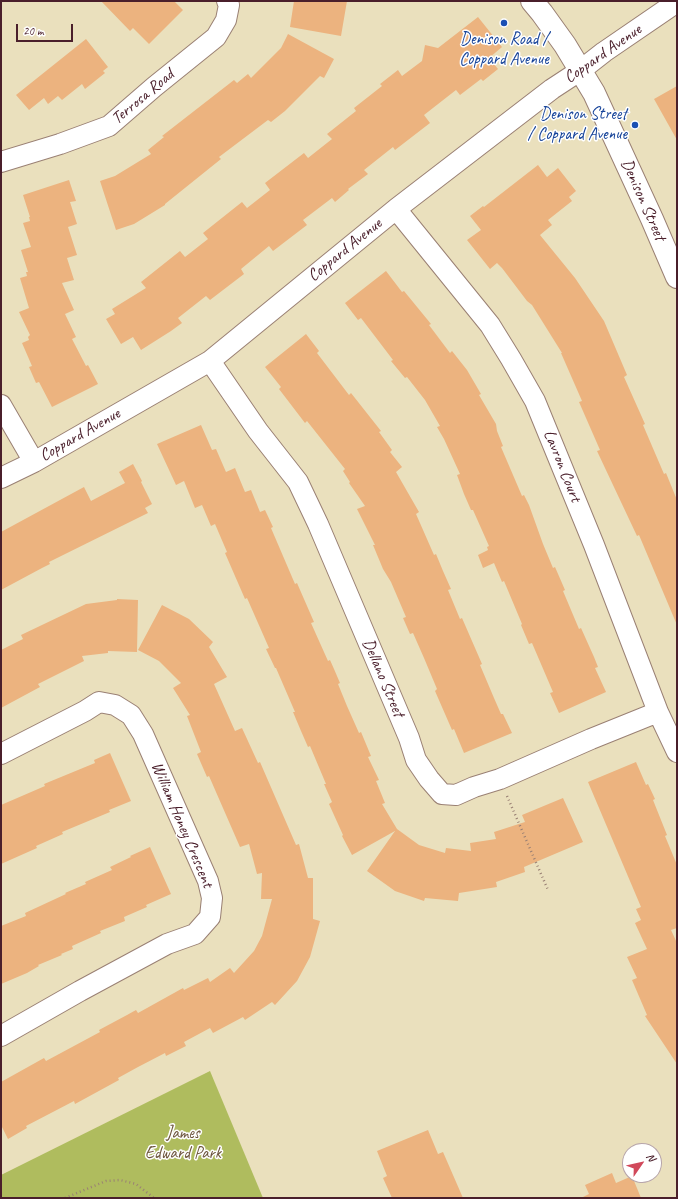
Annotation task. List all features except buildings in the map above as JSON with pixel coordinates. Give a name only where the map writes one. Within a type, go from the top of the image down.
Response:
[{"type":"street","name":"Terrosa Road","points":[[1,162],[60,144],[109,126],[216,36],[226,20],[229,5],[227,1]]},
{"type":"street","name":"Denison Street","points":[[532,1],[542,13],[581,70],[594,93],[652,219],[677,278]]},
{"type":"street","name":"Coppard Avenue","points":[[1,478],[34,462],[210,361],[396,209],[552,89],[677,2]]},
{"type":"street","name":"Lavron Court","points":[[396,209],[490,325],[535,401],[594,544],[658,712],[677,752]]},
{"type":"street","name":"Dellano Street","points":[[210,361],[258,431],[298,482],[324,538],[409,738],[416,760],[429,779],[442,794],[456,795],[474,787],[500,779],[591,739],[658,712]]},
{"type":"street","points":[[1,405],[34,462]]},
{"type":"street","name":"William Honey Crescent","points":[[1,754],[85,711],[99,702],[115,705],[131,715],[143,734],[208,881],[212,898],[210,916],[194,934],[161,948],[80,991],[1,1036]]},
{"type":"path","points":[[500,779],[548,890]]},
{"type":"path","points":[[65,1198],[106,1181],[120,1180],[136,1184],[154,1198]]},
{"type":"green space","name":"James Edward Park","points":[[210,1071],[263,1198],[1,1198],[1,1175]]},
{"type":"place","name":"Denison Road / Coppard Avenue","points":[[504,23]]},
{"type":"place","name":"Denison Street / Coppard Avenue","points":[[635,125]]}]
